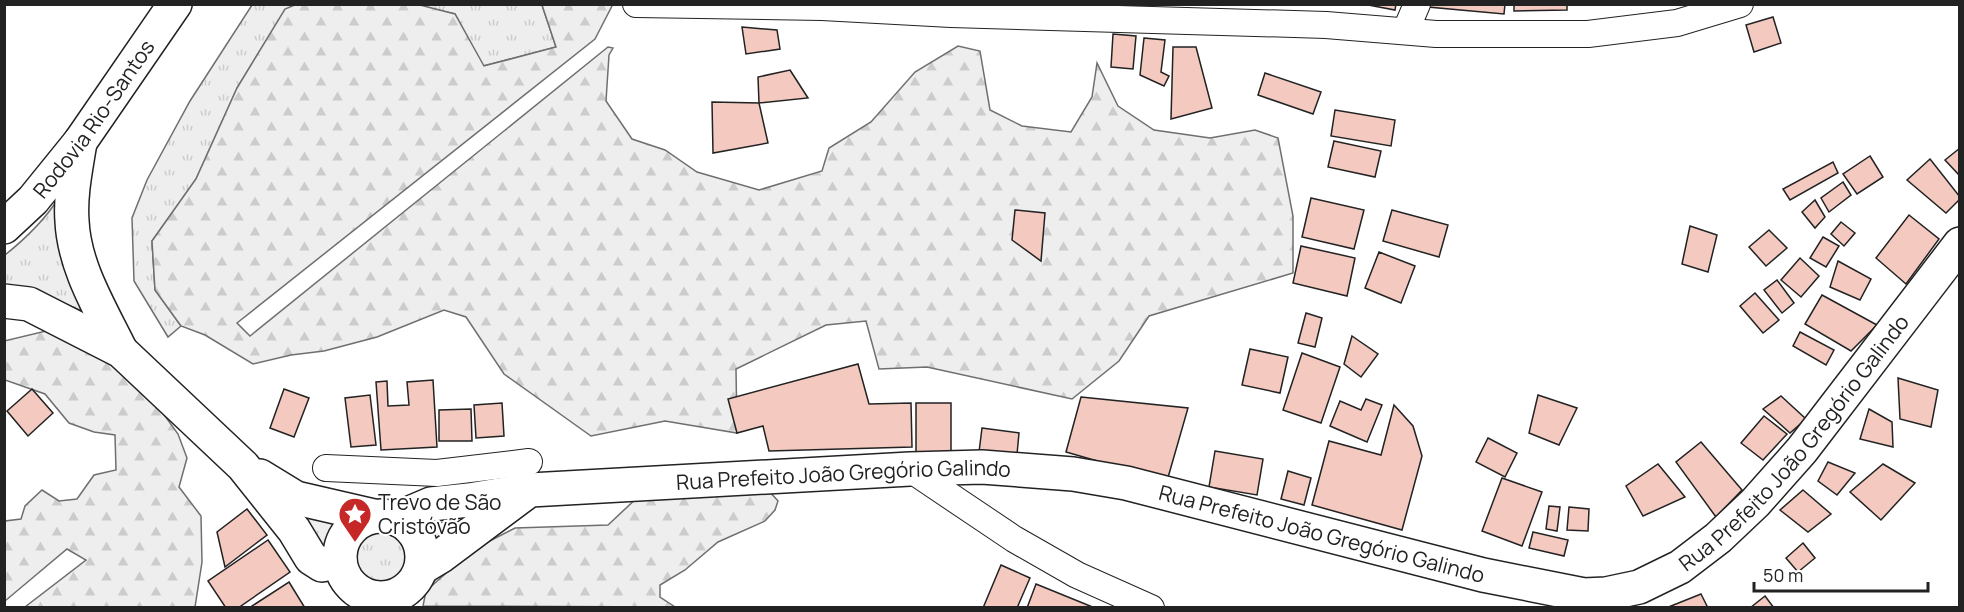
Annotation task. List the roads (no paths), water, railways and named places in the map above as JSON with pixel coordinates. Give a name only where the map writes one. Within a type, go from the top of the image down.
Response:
[{"type":"main road","name":"Rodovia Rio-Santos","points":[[4,227],[33,200],[80,142],[175,4]]},
{"type":"main road","points":[[80,142],[72,221],[76,247],[83,272],[121,351]]},
{"type":"main road","name":"Rua Prefeito João Gregório Galindo","points":[[385,517],[434,488],[469,500],[530,476],[982,467],[1073,474],[1126,483],[1483,576],[1584,595],[1606,594],[1638,587],[1680,567],[1718,538],[1755,503],[1816,432],[1959,244]]},
{"type":"main road","points":[[4,301],[28,304],[121,351],[243,466],[294,530],[311,558],[322,565],[342,569]]},
{"type":"main road","points":[[243,466],[296,498],[385,517],[406,524],[415,533],[422,556],[409,588]]},
{"type":"main road","points":[[342,569],[351,586],[361,594],[373,598],[397,596],[409,588],[530,476]]},
{"type":"main road","points":[[338,608],[342,569],[340,549],[345,537],[352,527],[362,520],[385,517]]},
{"type":"street","points":[[636,4],[820,6],[951,14],[1326,25],[1437,34],[1588,34],[1677,23],[1740,4]]},
{"type":"street","points":[[1406,30],[1417,4]]},
{"type":"street","points":[[326,468],[434,488]]},
{"type":"street","points":[[910,469],[1014,539],[1077,575],[1151,608]]},
{"type":"place","name":"Trevo de São Cristóvão","points":[[355,543]]}]
